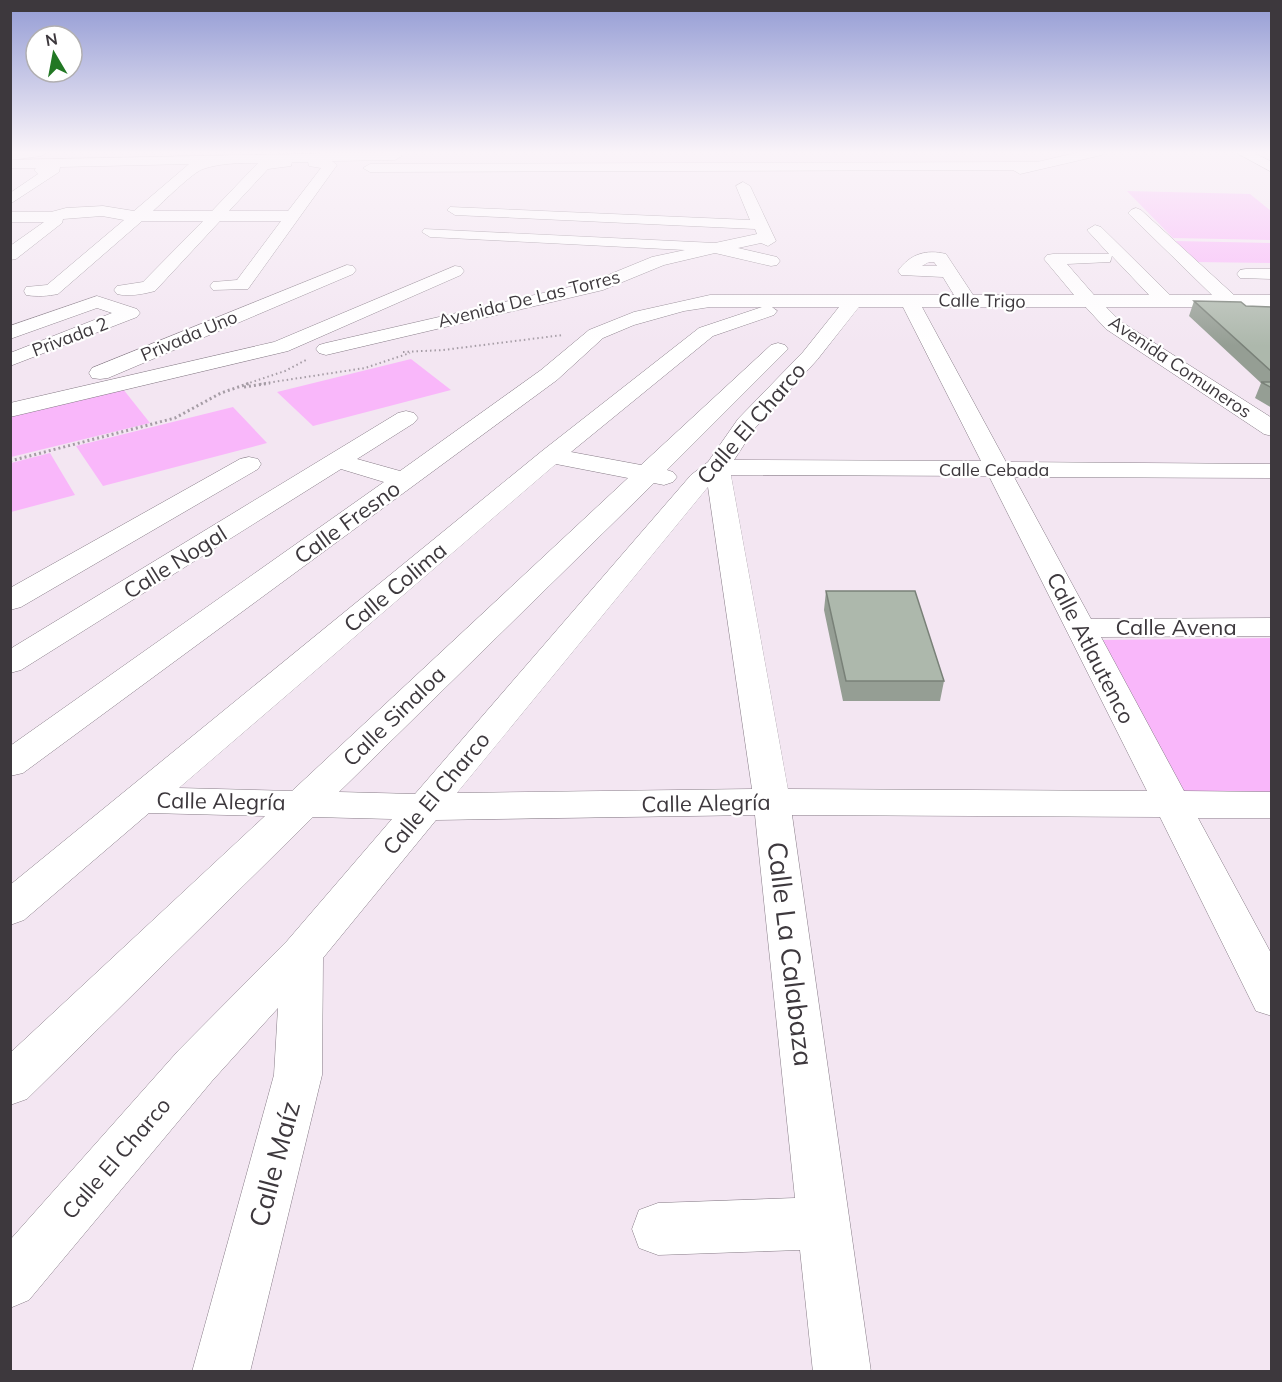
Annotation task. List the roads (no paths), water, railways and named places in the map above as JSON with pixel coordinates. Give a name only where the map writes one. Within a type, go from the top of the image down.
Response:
[{"type":"street","points":[[10,217],[58,217],[91,221],[111,216]]},
{"type":"street","points":[[33,291],[52,290],[138,216]]},
{"type":"street","points":[[123,290],[149,287],[213,216]]},
{"type":"street","points":[[219,286],[242,285],[293,216]]},
{"type":"street","points":[[551,216],[764,231]]},
{"type":"street","points":[[755,216],[771,247],[771,261],[787,300]]},
{"type":"street","points":[[1140,216],[1230,302]]},
{"type":"street","points":[[10,255],[58,217]]},
{"type":"street","points":[[1076,236],[1116,225]]},
{"type":"street","points":[[1095,230],[1166,302]]},
{"type":"street","name":"Avenida De Las Torres","points":[[326,349],[597,286],[658,261],[720,249],[764,231]]},
{"type":"street","points":[[430,232],[720,249],[771,261]]},
{"type":"street","points":[[949,272],[907,271],[914,262],[935,256],[940,258],[968,301]]},
{"type":"street","name":"Avenida Comuneros","points":[[1104,258],[1053,259],[1113,325],[1272,429]]},
{"type":"street","points":[[620,259],[658,261]]},
{"type":"street","name":"Privada Uno","points":[[33,405],[60,390],[347,270]]},
{"type":"street","points":[[10,410],[299,341],[455,271]]},
{"type":"street","points":[[1246,274],[1272,274]]},
{"type":"street","name":"Calle Trigo","points":[[693,302],[787,300],[1272,301]]},
{"type":"street","name":"Calle Colima","points":[[10,909],[551,456],[706,332],[787,300]]},
{"type":"street","name":"Calle El Charco","points":[[10,1281],[195,1066],[302,953],[709,473],[746,424],[782,350],[854,300]]},
{"type":"street","name":"Calle Atlautenco","points":[[909,300],[1272,998]]},
{"type":"street","name":"Privada 2","points":[[10,333],[97,302],[130,313],[10,360]]},
{"type":"street","name":"Calle Fresno","points":[[10,764],[549,375],[588,339],[602,330],[693,302]]},
{"type":"street","points":[[706,332],[736,339]]},
{"type":"street","name":"Calle Sinaloa","points":[[10,1084],[646,475],[782,350]]},
{"type":"street","name":"Calle Nogal","points":[[10,663],[406,418]]},
{"type":"street","name":"Calle Cebada","points":[[551,456],[646,475],[999,470],[1272,471]]},
{"type":"street","points":[[339,461],[405,480]]},
{"type":"street","points":[[10,602],[249,464]]},
{"type":"street","name":"Calle La Calabaza","points":[[709,473],[772,802],[842,1371]]},
{"type":"street","name":"Calle Avena","points":[[1081,628],[1272,627]]},
{"type":"street","name":"Calle Alegría","points":[[142,800],[304,802],[424,807],[772,802],[1272,805]]},
{"type":"street","name":"Calle Maíz","points":[[220,1371],[298,1075],[302,953]]},
{"type":"street","points":[[658,1229],[824,1223]]}]
